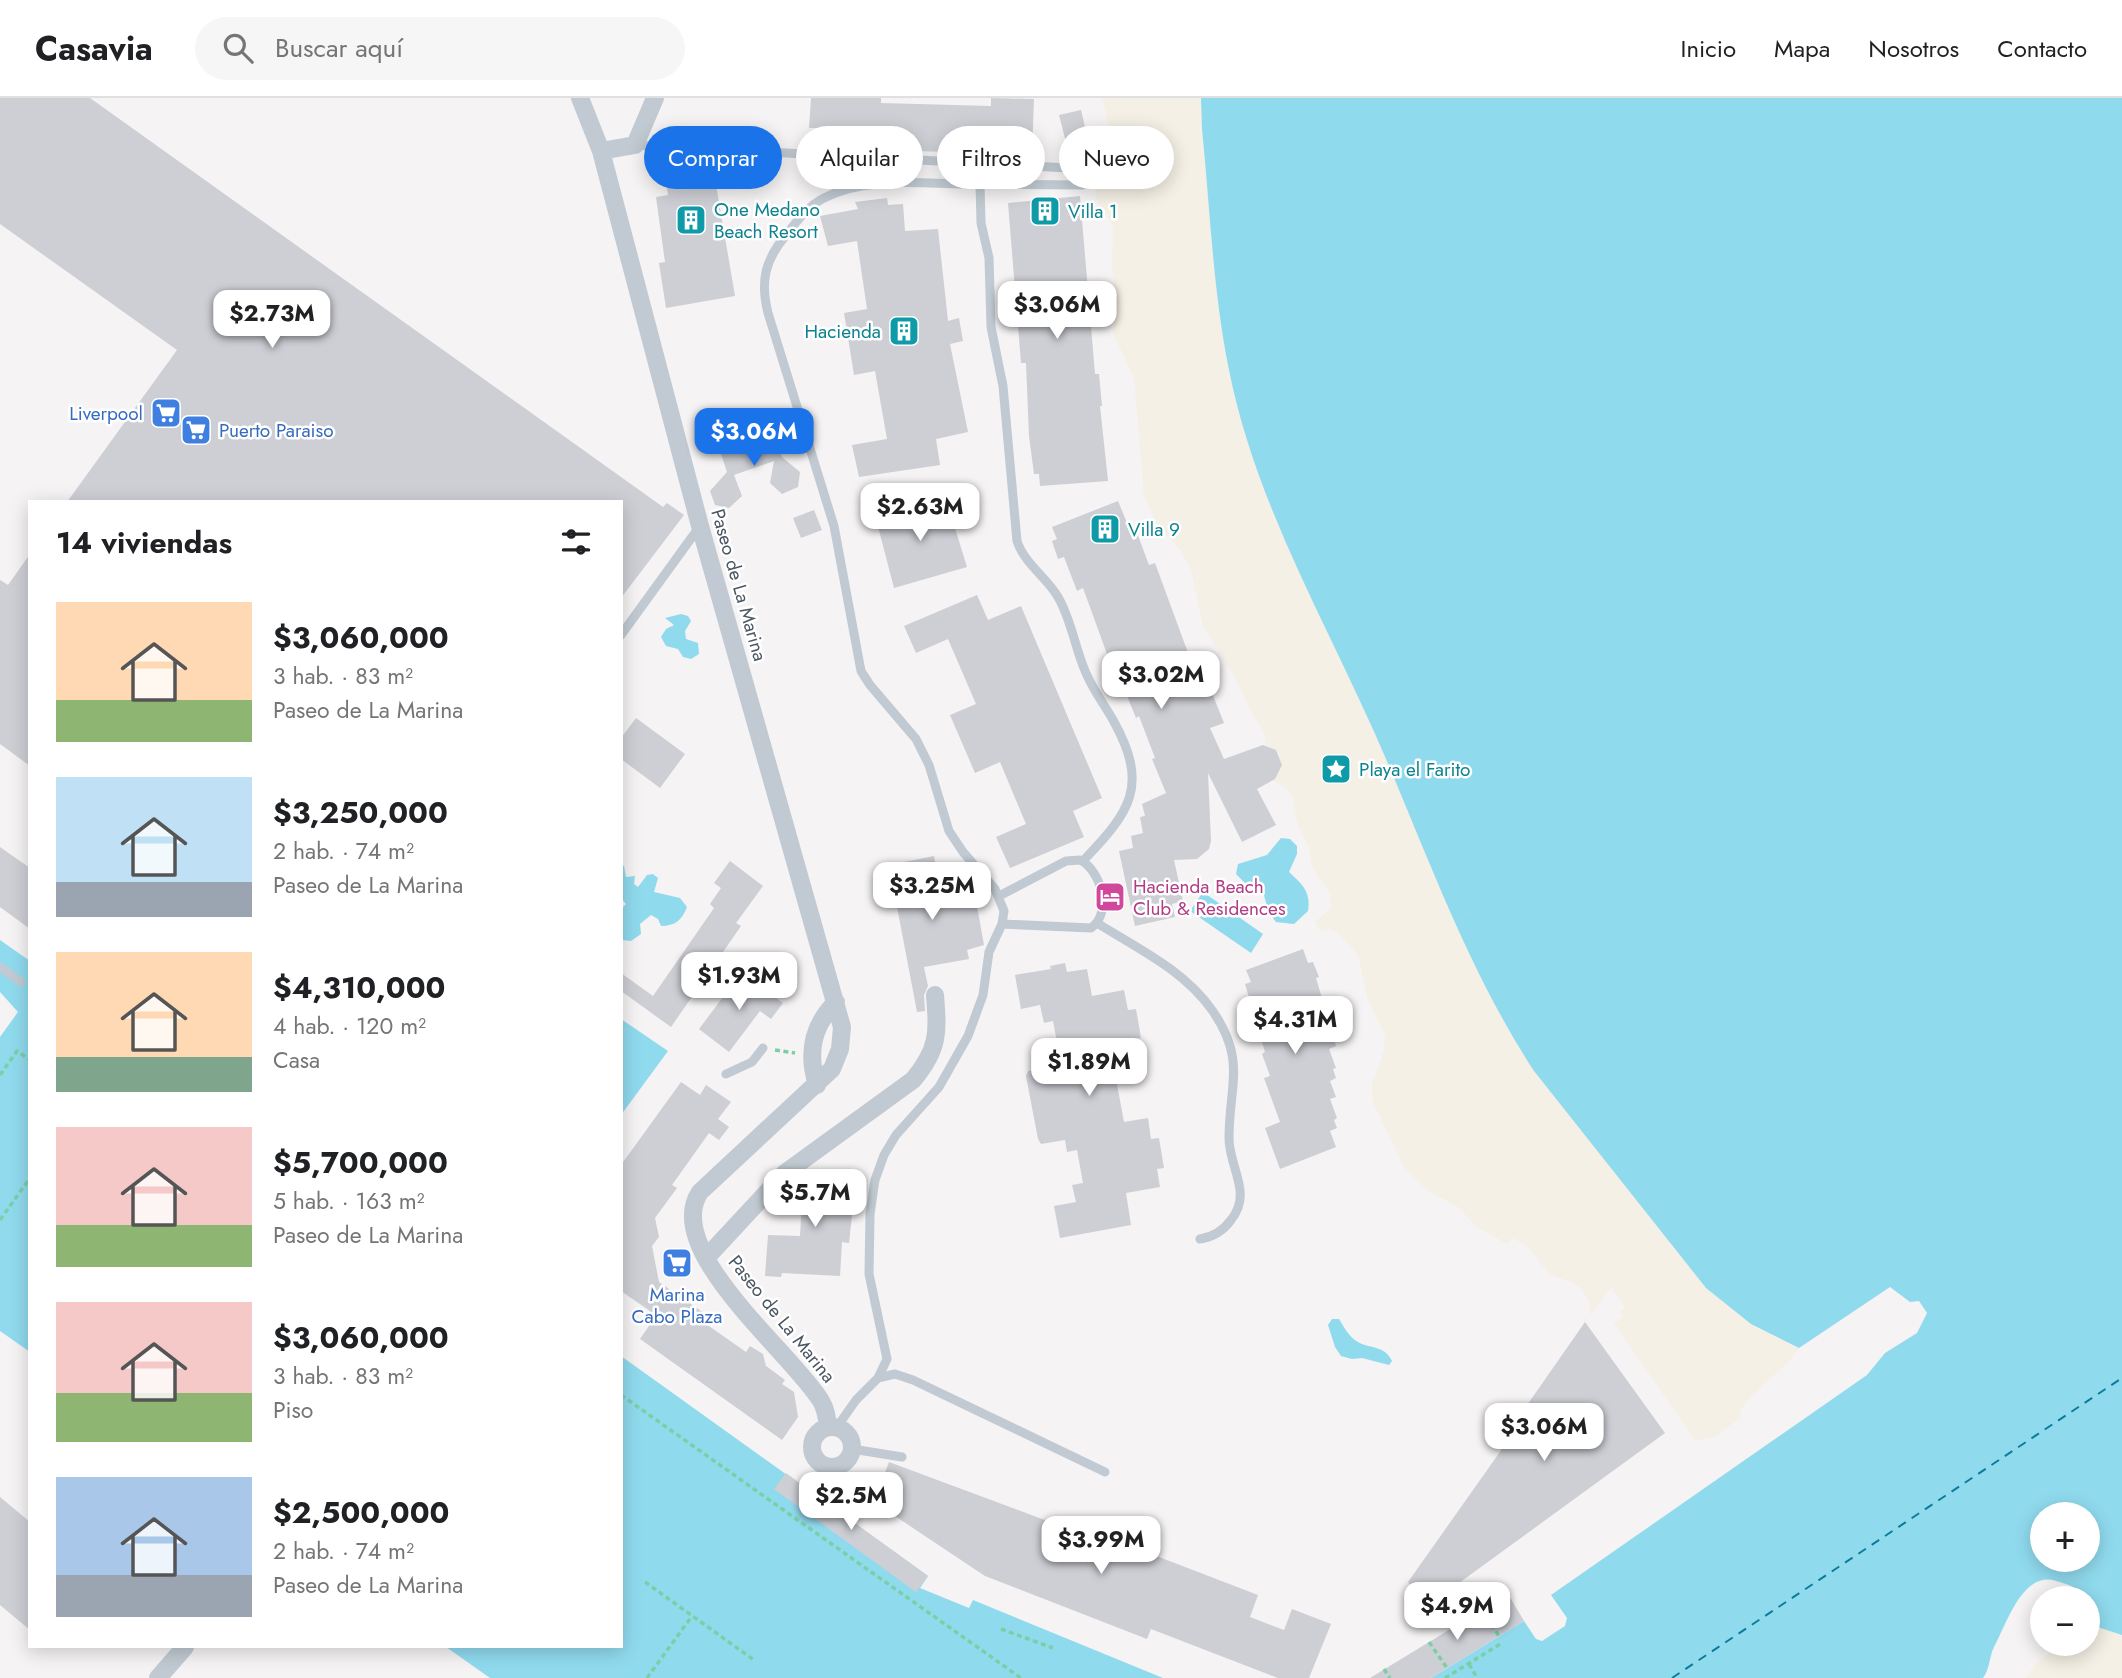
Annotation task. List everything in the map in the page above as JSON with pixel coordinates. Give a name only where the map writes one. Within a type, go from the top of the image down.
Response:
[{"type":"street","name":"Paseo de La Marina","points":[[580,98],[601,151],[700,526],[842,1027],[841,1049],[832,1069],[697,1196],[692,1212],[693,1226],[706,1258],[721,1282],[821,1401],[833,1427],[849,1435],[852,1449]]},
{"type":"street","points":[[601,151],[635,145],[655,98]]},
{"type":"street","points":[[706,1258],[785,1174],[913,1080],[927,1062],[937,1038],[935,995]]},
{"type":"street","points":[[817,1085],[811,1055],[817,1029],[824,1014],[836,1002]]},
{"type":"street","points":[[833,1427],[818,1432],[812,1442],[813,1454],[819,1463],[830,1467],[841,1465],[850,1457],[852,1449]]},
{"type":"street","points":[[158,1678],[185,1648]]},
{"type":"lane","points":[[635,145],[1059,167]]},
{"type":"lane","points":[[833,1427],[878,1378],[887,1354],[873,1304],[869,1274],[870,1214],[875,1180],[884,1155],[896,1135],[939,1087],[968,1036],[983,995],[989,952],[1002,924],[1004,911],[999,896],[949,831],[926,757],[916,739],[870,685],[858,663],[847,583],[834,526],[768,313],[764,284],[768,262],[781,241],[808,209],[829,196],[884,183],[937,184]]},
{"type":"lane","points":[[980,189],[981,223],[989,258],[991,327],[1003,386],[1017,541],[1021,551],[1055,592],[1064,608],[1086,674],[1118,729],[1130,771],[1132,791],[1127,811],[1110,834],[1083,861],[1066,862],[999,896]]},
{"type":"lane","points":[[623,632],[700,526]]},
{"type":"lane","points":[[1002,924],[1091,928],[1097,923],[1101,912],[1101,891],[1094,873],[1083,861]]},
{"type":"lane","points":[[1097,923],[1162,964],[1194,988],[1217,1017],[1231,1049],[1235,1073],[1229,1144],[1241,1184],[1240,1202],[1235,1216],[1224,1229],[1200,1240]]},
{"type":"lane","points":[[0,967],[21,982]]},
{"type":"lane","points":[[726,1074],[752,1062],[763,1048]]},
{"type":"lane","points":[[878,1378],[895,1374],[913,1380],[1105,1472]]},
{"type":"lane","points":[[852,1449],[881,1451],[902,1457]]},
{"type":"path","points":[[763,1048],[811,1055]]},
{"type":"path","points":[[0,1075],[17,1051],[28,1059]]},
{"type":"path","points":[[0,1220],[28,1181]]},
{"type":"path","points":[[623,1396],[1021,1678]]},
{"type":"path","points":[[645,1582],[754,1660]]},
{"type":"path","points":[[1482,1610],[1499,1636]]},
{"type":"path","points":[[648,1678],[692,1616]]},
{"type":"path","points":[[1001,1629],[1054,1648]]},
{"type":"path","points":[[1429,1642],[1447,1668]]},
{"type":"path","points":[[1445,1678],[1503,1643]]},
{"type":"path","points":[[1469,1664],[1477,1678]]},
{"type":"path","points":[[1384,1670],[1390,1678]]},
{"type":"sand","name":"Playa el Farito","points":[[1102,98],[1201,98],[1219,311],[1229,370],[1258,473],[1277,523],[1367,717],[1455,922],[1491,998],[1534,1071],[1706,1288],[1751,1324],[1799,1348],[1746,1402],[1740,1418],[1716,1436],[1696,1441],[1614,1324],[1623,1317],[1619,1312],[1625,1307],[1611,1287],[1591,1315],[1588,1299],[1582,1290],[1572,1282],[1550,1275],[1530,1249],[1514,1238],[1507,1244],[1477,1227],[1458,1207],[1428,1191],[1404,1167],[1372,1100],[1372,1084],[1384,1051],[1385,1035],[1367,998],[1358,955],[1337,932],[1329,929],[1320,931],[1315,922],[1330,909],[1331,895],[1312,867],[1309,848],[1298,826],[1292,796],[1285,787],[1273,781],[1281,767],[1279,754],[1266,745],[1264,732],[1250,710],[1235,677],[1203,626],[1191,570],[1181,551],[1157,524],[1144,496],[1134,378],[1113,333],[1116,293],[1112,267],[1113,226],[1096,198],[1096,189],[1174,189],[1174,126],[1109,126]]},
{"type":"sand","points":[[2100,1628],[2122,1635],[2122,1678],[2025,1678],[2045,1656],[2100,1656]]},
{"type":"water","points":[[1201,98],[2122,98],[2122,1635],[2100,1628],[2100,1586],[2070,1586],[2044,1580],[2030,1586],[2017,1602],[1994,1647],[1983,1678],[1431,1678],[1524,1621],[1536,1639],[1542,1641],[1565,1626],[1567,1618],[1551,1595],[1867,1375],[1885,1353],[1917,1333],[1927,1313],[1919,1301],[1910,1302],[1890,1287],[1799,1348],[1751,1324],[1706,1288],[1534,1071],[1472,960],[1389,766],[1277,523],[1242,422],[1229,370],[1216,280]]},
{"type":"water","points":[[681,614],[688,616],[691,621],[685,631],[686,639],[698,643],[699,654],[691,659],[683,657],[678,649],[666,646],[661,637],[666,629],[674,625],[665,618]]},
{"type":"water","points":[[1281,838],[1290,839],[1297,846],[1297,854],[1289,872],[1302,885],[1308,899],[1308,911],[1294,924],[1276,922],[1269,913],[1263,892],[1246,884],[1236,874],[1238,864],[1267,855]]},
{"type":"water","points":[[623,866],[626,877],[635,876],[634,884],[638,887],[647,875],[653,874],[658,878],[654,892],[680,898],[687,907],[680,919],[670,925],[661,926],[658,919],[651,915],[640,924],[641,934],[631,941],[623,940],[623,907],[626,904],[623,900]]},
{"type":"water","points":[[1203,892],[1263,934],[1251,953],[1190,911]]},
{"type":"water","points":[[0,940],[28,960],[28,1351],[0,1331],[0,1037],[18,1012],[0,992]]},
{"type":"water","points":[[623,1020],[668,1051],[623,1112]]},
{"type":"water","points":[[1332,1319],[1339,1319],[1349,1335],[1358,1342],[1385,1352],[1392,1361],[1389,1365],[1341,1356],[1328,1325]]},
{"type":"water","points":[[623,1357],[928,1576],[920,1588],[969,1608],[973,1600],[1163,1678],[490,1678],[447,1648],[623,1648]]},
{"type":"building","points":[[0,98],[90,98],[663,507],[667,503],[684,515],[623,595],[623,500],[68,500],[177,350],[0,224]]},
{"type":"building","points":[[811,98],[881,98],[881,103],[991,106],[991,98],[1034,99],[1033,126],[937,126],[937,152],[923,151],[923,126],[809,126]]},
{"type":"building","points":[[1081,110],[1085,126],[1062,126],[1059,115]]},
{"type":"building","points":[[667,189],[717,189],[735,296],[666,308],[659,263],[665,262],[656,197],[668,195]]},
{"type":"building","points":[[1080,196],[1095,374],[1099,374],[1108,481],[1040,486],[1039,474],[1034,474],[1029,436],[1026,363],[1021,363],[1008,203]]},
{"type":"building","name":"Hacienda","points":[[887,198],[888,205],[903,204],[905,231],[938,229],[948,321],[959,318],[963,341],[950,344],[968,432],[936,439],[940,465],[859,477],[852,445],[887,439],[875,371],[854,375],[844,313],[867,309],[857,241],[828,246],[820,216],[858,209],[855,202]]},
{"type":"building","points":[[773,431],[782,457],[800,472],[798,487],[782,494],[770,483],[774,461],[734,475],[742,496],[729,508],[715,505],[710,491],[727,472],[720,451]]},
{"type":"building","points":[[946,499],[967,567],[894,588],[875,515]]},
{"type":"building","points":[[1118,501],[1132,535],[1137,533],[1149,565],[1155,563],[1191,661],[1195,660],[1209,694],[1212,693],[1224,723],[1210,728],[1224,759],[1263,745],[1276,750],[1282,765],[1275,779],[1257,789],[1276,825],[1242,842],[1208,773],[1211,841],[1209,849],[1197,859],[1174,860],[1183,901],[1172,904],[1175,917],[1135,926],[1119,851],[1133,848],[1131,836],[1143,833],[1140,817],[1145,816],[1142,804],[1166,793],[1139,716],[1136,718],[1123,686],[1119,687],[1083,588],[1077,591],[1064,557],[1058,559],[1052,541],[1057,539],[1052,527]]},
{"type":"building","points":[[814,510],[822,530],[801,538],[793,518]]},
{"type":"building","points":[[28,557],[28,765],[0,744],[0,580],[8,585]]},
{"type":"building","points":[[977,595],[988,620],[1021,606],[1102,798],[1073,811],[1084,837],[1010,868],[996,837],[1026,824],[1000,762],[975,773],[950,715],[976,704],[948,639],[916,653],[904,626]]},
{"type":"building","points":[[636,718],[685,754],[660,788],[623,760],[623,735]]},
{"type":"building","points":[[0,847],[28,867],[28,928],[0,907]]},
{"type":"building","points":[[934,856],[942,901],[975,895],[984,945],[967,950],[969,959],[924,967],[928,986],[924,995],[925,1011],[917,1012],[889,865]]},
{"type":"building","points":[[730,861],[763,886],[736,923],[741,926],[671,1027],[623,992],[623,974],[653,996],[714,908],[710,904],[721,888],[714,883]]},
{"type":"building","points":[[1303,949],[1308,963],[1313,962],[1319,977],[1316,978],[1336,1046],[1329,1049],[1336,1068],[1333,1069],[1336,1078],[1330,1081],[1336,1097],[1330,1099],[1337,1118],[1334,1120],[1337,1128],[1330,1131],[1336,1147],[1280,1169],[1265,1128],[1280,1122],[1264,1078],[1270,1076],[1245,984],[1251,982],[1246,970]]},
{"type":"building","points":[[1065,963],[1067,972],[1087,969],[1092,996],[1124,990],[1128,1010],[1136,1009],[1141,1038],[1133,1039],[1137,1059],[1113,1063],[1124,1122],[1148,1118],[1151,1139],[1159,1138],[1164,1168],[1157,1169],[1160,1187],[1126,1193],[1131,1225],[1060,1238],[1054,1206],[1076,1202],[1072,1185],[1083,1183],[1077,1150],[1067,1152],[1065,1140],[1041,1144],[1038,1139],[1026,1076],[1028,1071],[1051,1067],[1049,1055],[1059,1053],[1053,1021],[1044,1023],[1040,1005],[1021,1009],[1015,975],[1051,969],[1050,966]]},
{"type":"building","points":[[741,973],[783,1003],[771,1019],[760,1011],[729,1052],[699,1029]]},
{"type":"building","points":[[681,1082],[700,1095],[706,1085],[731,1102],[718,1119],[729,1127],[719,1140],[709,1133],[672,1185],[677,1188],[655,1218],[659,1237],[652,1246],[659,1282],[704,1313],[706,1324],[746,1352],[750,1346],[763,1354],[766,1366],[785,1380],[782,1384],[794,1392],[798,1417],[782,1440],[640,1339],[651,1323],[650,1311],[623,1292],[623,1162]]},
{"type":"building","points":[[828,1172],[845,1173],[844,1187],[855,1188],[849,1243],[842,1242],[840,1276],[782,1273],[781,1277],[765,1276],[768,1235],[800,1236],[802,1201],[786,1201],[786,1188],[790,1185],[813,1184],[813,1175],[828,1176]]},
{"type":"building","points":[[1585,1322],[1665,1433],[1426,1607],[1408,1582],[1502,1449],[1518,1418]]},
{"type":"building","points":[[889,1462],[1058,1525],[1060,1519],[1258,1595],[1250,1617],[1284,1630],[1292,1609],[1331,1624],[1309,1678],[1278,1678],[1151,1629],[1147,1639],[985,1576],[874,1502]]},
{"type":"building","points":[[786,1473],[928,1576],[916,1592],[774,1489]]},
{"type":"building","points":[[0,1497],[28,1520],[28,1628],[0,1605]]},
{"type":"building","points":[[1508,1594],[1524,1621],[1431,1678],[1370,1678]]},
{"type":"ferry route","points":[[1672,1678],[2122,1378]]},
{"type":"place","name":"Villa 1","points":[[1045,211]]},
{"type":"place","name":"One Medano Beach Resort","points":[[691,220]]},
{"type":"place","name":"Hacienda","points":[[904,331]]},
{"type":"place","name":"Liverpool","points":[[166,413]]},
{"type":"place","name":"Puerto Paraiso","points":[[196,430]]},
{"type":"place","name":"Villa 9","points":[[1105,529]]},
{"type":"place","name":"Playa el Farito","points":[[1336,769]]},
{"type":"place","name":"Hacienda Beach Club & Residences","points":[[1110,897]]},
{"type":"place","name":"Marina Cabo Plaza","points":[[677,1263]]}]
